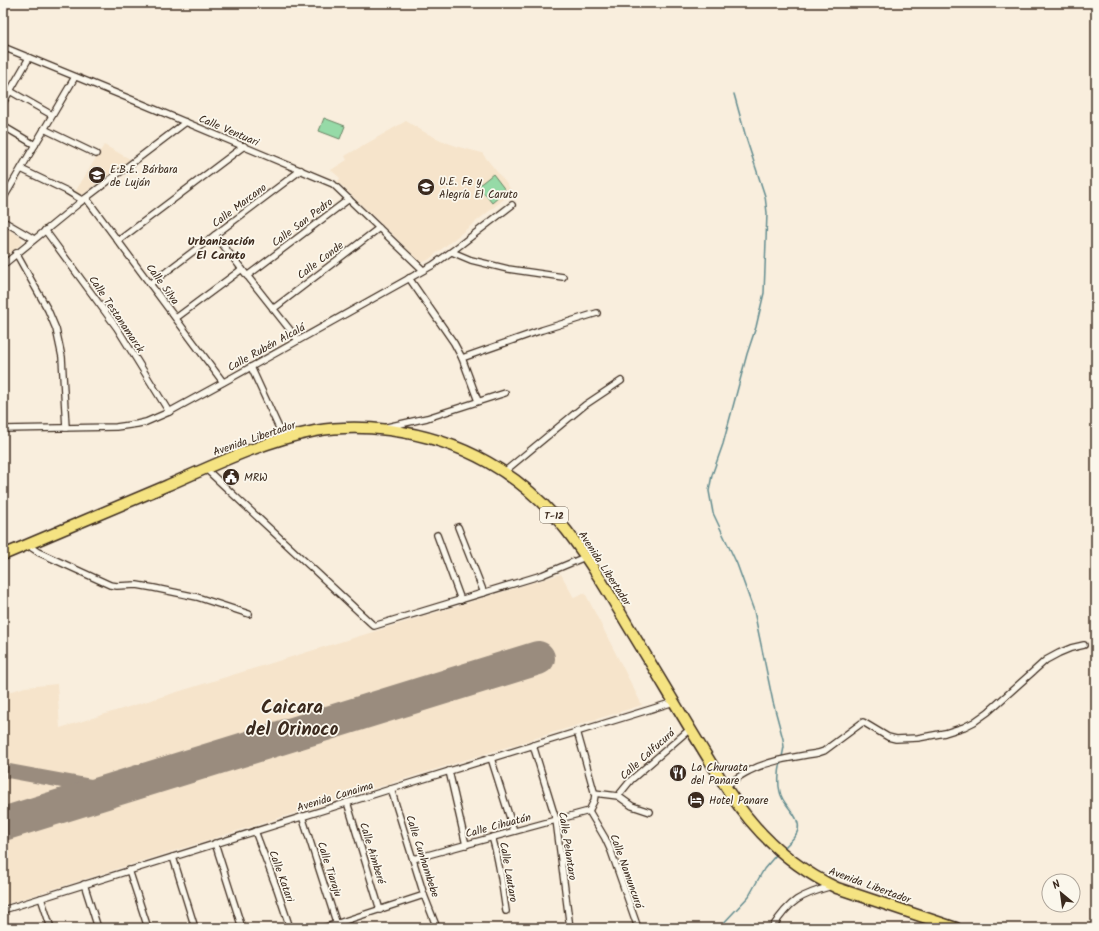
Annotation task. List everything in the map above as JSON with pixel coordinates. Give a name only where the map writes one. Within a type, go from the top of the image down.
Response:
[{"type":"highway","name":"Avenida Libertador","points":[[3,555],[243,453],[284,439],[315,431],[361,428],[381,429],[415,434],[444,442],[470,453],[504,472],[528,490],[567,531],[606,589],[725,787],[743,813],[772,844],[799,866],[834,886],[956,928]]},
{"type":"street","name":"Calle Ventuari","points":[[3,47],[333,184],[423,270]]},
{"type":"street","points":[[3,103],[29,58]]},
{"type":"street","points":[[3,199],[75,76]]},
{"type":"street","points":[[10,90],[52,115]]},
{"type":"street","points":[[3,264],[84,199],[186,122]]},
{"type":"street","points":[[3,126],[35,145]]},
{"type":"street","points":[[44,129],[96,154]]},
{"type":"street","points":[[118,241],[244,146]]},
{"type":"street","points":[[21,169],[84,199]]},
{"type":"street","name":"Calle Marcano","points":[[150,284],[300,170]]},
{"type":"street","name":"Calle Silva","points":[[84,199],[118,241],[223,382]]},
{"type":"street","name":"Calle San Pedro","points":[[247,276],[349,199]]},
{"type":"street","name":"Calle Rubén Alcalá","points":[[3,429],[116,427],[146,422],[169,412],[444,258],[512,205]]},
{"type":"street","points":[[3,220],[34,239]]},
{"type":"street","name":"Calle Conde","points":[[273,309],[379,228]]},
{"type":"street","name":"Calle Testanamarck","points":[[45,230],[117,328],[169,412]]},
{"type":"street","points":[[215,235],[298,340]]},
{"type":"street","points":[[452,252],[471,260],[502,268],[563,277]]},
{"type":"street","points":[[16,253],[48,310],[56,329],[62,357],[66,428]]},
{"type":"street","points":[[176,318],[242,269]]},
{"type":"street","points":[[409,278],[454,343],[462,358],[478,401]]},
{"type":"street","points":[[462,358],[542,330],[597,313]]},
{"type":"street","points":[[251,367],[284,439]]},
{"type":"street","points":[[504,472],[586,405],[621,381]]},
{"type":"street","points":[[381,429],[427,418],[505,393]]},
{"type":"street","points":[[206,469],[374,626],[542,575],[585,557]]},
{"type":"street","points":[[458,527],[484,593]]},
{"type":"street","points":[[437,535],[461,600]]},
{"type":"street","points":[[30,544],[32,548],[38,552],[110,585],[137,585],[154,588],[197,597],[249,614]]},
{"type":"street","points":[[725,787],[748,771],[778,760],[824,751],[863,722],[896,740],[918,738],[964,727],[988,712],[1046,660],[1071,648],[1084,645]]},
{"type":"street","name":"Avenida Canaima","points":[[3,910],[347,802],[674,702]]},
{"type":"street","name":"Calle Calfucurá","points":[[618,796],[631,780],[690,729]]},
{"type":"street","points":[[577,732],[594,793],[594,801],[589,811]]},
{"type":"street","name":"Calle Pelantaro","points":[[533,745],[556,820],[570,928]]},
{"type":"street","points":[[491,758],[514,831]]},
{"type":"street","points":[[449,771],[466,845]]},
{"type":"street","name":"Calle Cunhambebe","points":[[391,789],[424,895],[437,928]]},
{"type":"street","points":[[594,793],[618,796],[632,806],[650,812]]},
{"type":"street","name":"Calle Aimberé","points":[[347,802],[380,910]]},
{"type":"street","name":"Calle Cihuatán","points":[[413,859],[589,811]]},
{"type":"street","name":"Calle Namuncurá","points":[[589,811],[605,838],[611,852],[638,928]]},
{"type":"street","name":"Calle Tiaraju","points":[[302,816],[338,926]]},
{"type":"street","name":"Calle Katari","points":[[255,831],[290,928]]},
{"type":"street","name":"Calle Lautaro","points":[[492,838],[497,853],[506,911]]},
{"type":"street","points":[[215,843],[242,928]]},
{"type":"street","points":[[173,857],[195,928]]},
{"type":"street","points":[[129,870],[148,928]]},
{"type":"street","points":[[84,884],[98,928]]},
{"type":"street","points":[[772,928],[786,909],[798,899],[812,892],[834,886]]},
{"type":"street","points":[[323,928],[338,926],[424,895]]},
{"type":"street","points":[[42,898],[51,928]]},
{"type":"shaded area","name":"U.E. Fe y Alegría El Caruto","points":[[406,121],[445,142],[482,153],[513,192],[428,260],[423,262],[420,261],[338,182],[340,178],[331,170],[347,160],[345,156]]},
{"type":"shaded area","name":"E.B.E. Bárbara de Luján","points":[[104,145],[130,159],[81,196],[75,192]]},
{"type":"shaded area","points":[[3,226],[21,237],[22,240],[21,244],[3,259]]},
{"type":"shaded area","points":[[561,574],[574,598],[585,593],[642,705],[3,905],[3,694],[25,687],[57,684],[60,728]]},
{"type":"green space","points":[[324,118],[345,126],[340,139],[319,131]]},
{"type":"green space","points":[[493,174],[506,191],[492,203],[478,186]]},
{"type":"waterway","points":[[734,94],[747,141],[765,196],[767,213],[764,293],[756,327],[747,354],[723,444],[712,475],[709,491],[713,513],[737,564],[754,611],[773,702],[783,739],[784,747],[782,757]]},
{"type":"waterway","points":[[781,761],[778,780],[779,788],[782,798],[797,820],[798,825],[796,834],[784,848]]},
{"type":"waterway","points":[[719,928],[749,896],[764,869],[776,855]]},
{"type":"taxiway","points":[[3,770],[112,790]]},
{"type":"runway","points":[[3,824],[538,658]]},
{"type":"place","name":"E.B.E. Bárbara de Luján","points":[[97,175]]},
{"type":"place","name":"U.E. Fe y Alegría El Caruto","points":[[426,187]]},
{"type":"place","name":"MRW","points":[[231,477]]},
{"type":"place","name":"La Churuata del Panare","points":[[678,773]]},
{"type":"place","name":"Hotel Panare","points":[[696,800]]},
{"type":"district","name":"Urbanización El Caruto","points":[[221,248]]},
{"type":"district","name":"Caicara del Orinoco","points":[[292,717]]}]
